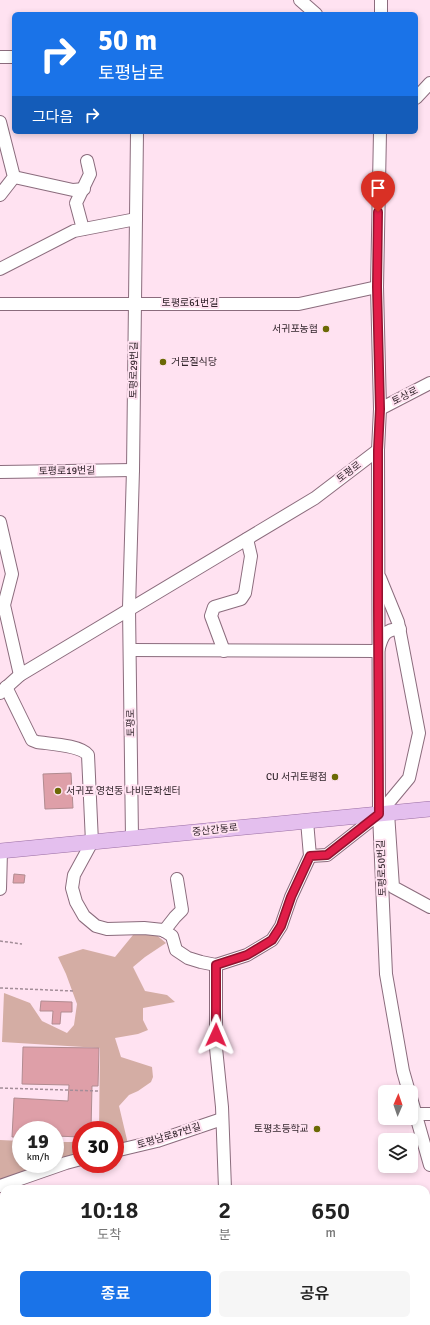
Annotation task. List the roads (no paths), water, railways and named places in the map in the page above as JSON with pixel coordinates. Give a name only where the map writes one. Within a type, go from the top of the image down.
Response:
[{"type":"main road","name":"중산간동로","points":[[1,851],[430,809]]},
{"type":"street","points":[[300,0],[314,12]]},
{"type":"street","points":[[381,0],[381,12]]},
{"type":"street","points":[[0,56],[12,56]]},
{"type":"street","points":[[418,96],[430,83]]},
{"type":"street","points":[[0,122],[14,177]]},
{"type":"street","name":"토평로29번길","points":[[129,608],[133,470],[137,134]]},
{"type":"street","points":[[378,450],[380,409],[377,287],[381,134]]},
{"type":"street","points":[[83,229],[76,203],[90,174],[87,161]]},
{"type":"street","points":[[14,177],[73,190],[84,189]]},
{"type":"street","points":[[0,195],[14,177]]},
{"type":"street","points":[[0,268],[74,231],[136,219]]},
{"type":"street","name":"토평로61번길","points":[[0,304],[299,304],[377,287]]},
{"type":"street","name":"토상로","points":[[380,409],[430,383]]},
{"type":"street","name":"토평로","points":[[3,690],[20,675],[129,608],[315,498],[378,450]]},
{"type":"street","name":"토평로50번길","points":[[378,450],[378,651],[384,814],[386,974],[407,1085]]},
{"type":"street","name":"토평로19번길","points":[[0,473],[133,470]]},
{"type":"street","points":[[0,522],[12,574],[4,605],[20,675]]},
{"type":"street","points":[[224,651],[211,616],[214,608],[241,599],[245,593],[251,556],[247,539]]},
{"type":"street","points":[[310,856],[327,855],[384,814],[409,778],[419,733],[400,629],[378,572]]},
{"type":"street","name":"토평로","points":[[129,608],[132,838]]},
{"type":"street","points":[[130,650],[378,651],[384,634],[393,629],[400,629]]},
{"type":"street","points":[[3,690],[32,740],[78,748],[88,755],[92,842],[74,876],[72,888],[76,902],[84,916],[96,926],[107,929],[144,928],[164,930],[172,936],[176,950],[188,958],[216,965],[247,955],[272,940],[281,926],[291,897],[310,856],[307,821]]},
{"type":"street","points":[[384,814],[393,887],[430,907]]},
{"type":"street","points":[[0,889],[1,851]]},
{"type":"street","points":[[164,930],[182,910],[176,879]]},
{"type":"street","points":[[216,965],[216,1048],[222,1119],[225,1185]]},
{"type":"street","points":[[418,1114],[430,1114]]},
{"type":"street","name":"토평남로87번길","points":[[124,1149],[158,1141],[222,1119]]},
{"type":"street","points":[[418,1121],[430,1166]]},
{"type":"street","points":[[3,1185],[72,1161]]},
{"type":"place","name":"서귀포농협","points":[[326,329]]},
{"type":"place","name":"거믄질식당","points":[[163,362]]},
{"type":"place","name":"CU 서귀토평점","points":[[335,777]]},
{"type":"place","name":"서귀포 영천동 나비문화센터","points":[[58,791]]},
{"type":"place","name":"토평초등학교","points":[[317,1129]]}]
